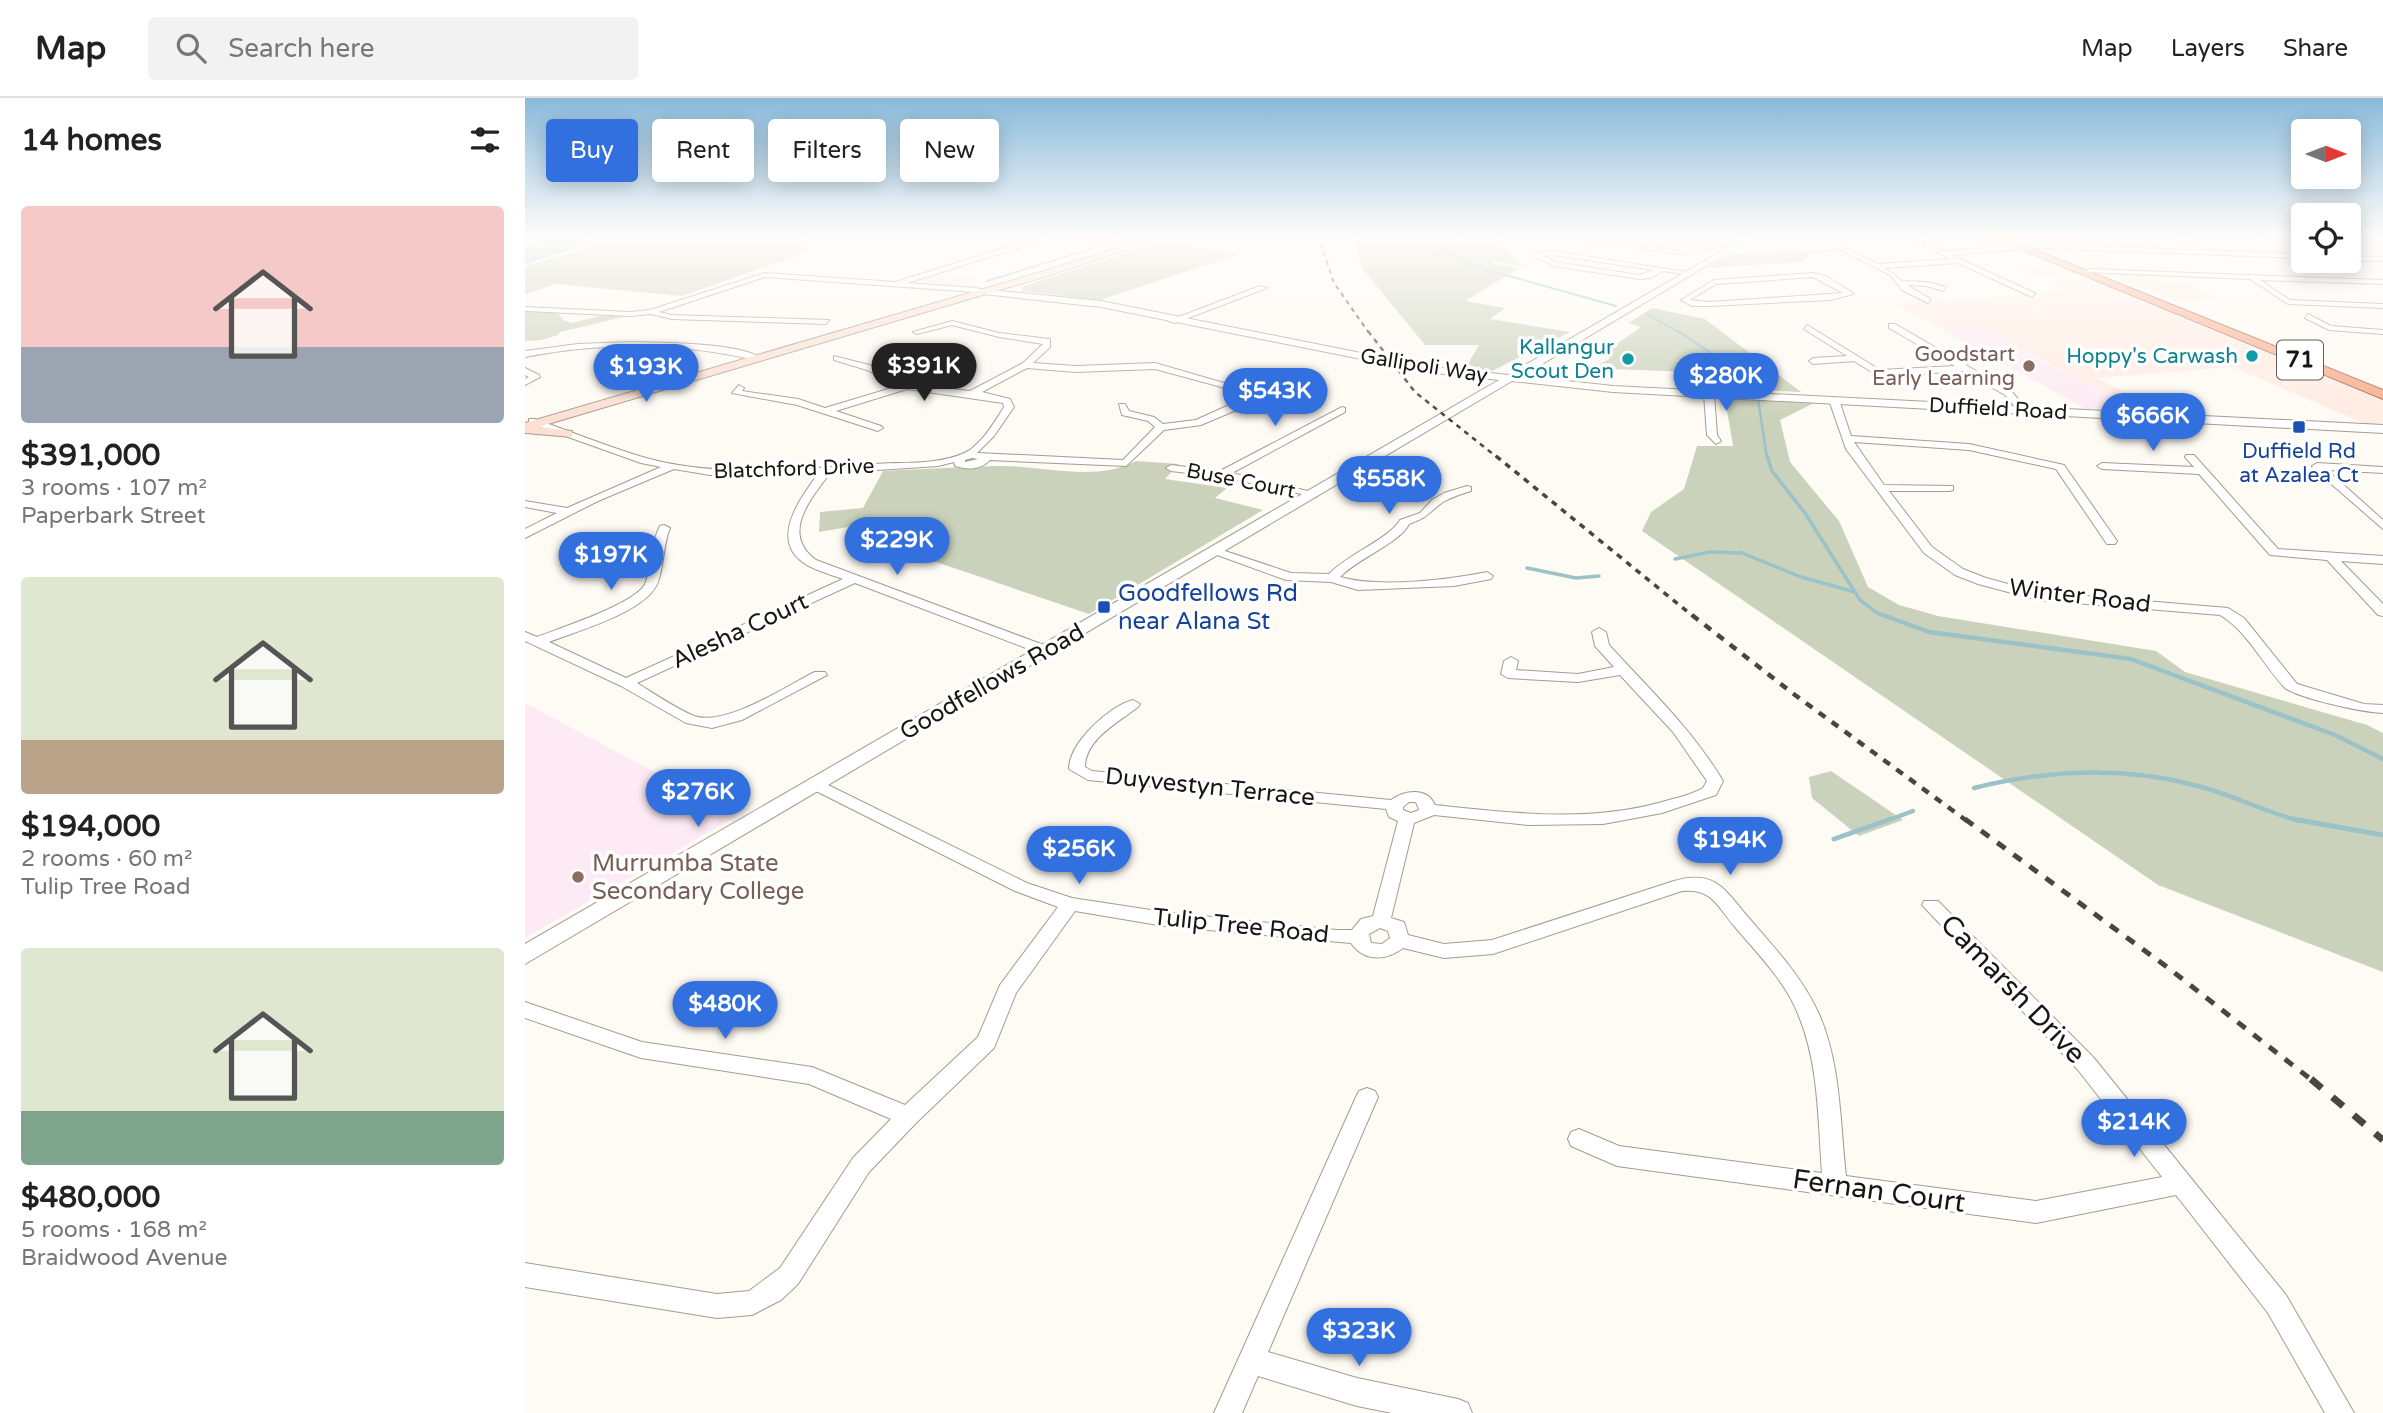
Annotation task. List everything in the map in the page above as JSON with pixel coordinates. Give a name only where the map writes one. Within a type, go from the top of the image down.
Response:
[{"type":"highway","name":"71","points":[[2144,296],[2383,395]]},
{"type":"highway","name":"71","points":[[2151,296],[2383,389]]},
{"type":"main road","points":[[529,425],[837,331],[961,296]]},
{"type":"main road","points":[[529,425],[962,296]]},
{"type":"main road","points":[[826,322],[837,327],[837,331]]},
{"type":"main road","points":[[552,428],[605,403]]},
{"type":"main road","points":[[529,425],[567,434]]},
{"type":"street","points":[[525,309],[626,314],[651,312],[699,296]]},
{"type":"street","name":"Gallipoli Way","points":[[1026,296],[1090,302],[1429,373],[1503,381]]},
{"type":"street","points":[[1175,320],[1240,296]]},
{"type":"street","name":"Goodfellows Road","points":[[525,955],[1312,495],[1459,408],[1466,400],[1650,296]]},
{"type":"street","points":[[1691,296],[1685,301],[1710,304],[1838,296]]},
{"type":"street","points":[[1922,296],[1929,301]]},
{"type":"street","points":[[2280,296],[2288,302],[2383,306]]},
{"type":"street","points":[[651,312],[672,317],[826,322]]},
{"type":"street","points":[[2308,316],[2329,328],[2383,332]]},
{"type":"street","points":[[917,332],[952,323],[999,335],[1047,341],[1047,345],[1026,365],[972,394]]},
{"type":"street","points":[[1892,326],[2008,393],[2023,410]]},
{"type":"street","points":[[1807,327],[1854,358],[1884,373],[1965,368]]},
{"type":"street","points":[[2367,331],[2383,342]]},
{"type":"street","points":[[525,354],[576,344],[606,343],[725,349],[755,357]]},
{"type":"street","points":[[873,369],[930,357]]},
{"type":"street","points":[[837,358],[873,369],[906,386],[1000,397],[1009,404],[982,456],[1006,460],[1126,463],[1161,427],[1198,423],[1252,400],[1257,394],[1155,366],[1076,369],[1026,365]]},
{"type":"street","points":[[1814,361],[1854,358]]},
{"type":"street","points":[[525,371],[540,377],[525,382]]},
{"type":"street","name":"Duffield Road","points":[[1503,381],[2383,429]]},
{"type":"street","points":[[820,411],[846,406],[906,386]]},
{"type":"street","points":[[739,388],[737,393],[798,402],[878,428]]},
{"type":"street","points":[[1709,394],[1712,435],[1716,441]]},
{"type":"street","name":"Winter Road","points":[[1833,400],[1846,439],[1880,488],[1928,550],[1959,572],[1982,582],[2038,596],[2223,611],[2239,621],[2292,687],[2363,708],[2382,710]]},
{"type":"street","points":[[1122,406],[1125,413],[1151,419],[1161,427]]},
{"type":"street","points":[[1222,474],[1342,410]]},
{"type":"street","name":"Blatchford Drive","points":[[529,425],[552,428],[670,467],[750,473],[938,463],[982,456]]},
{"type":"street","points":[[1846,439],[1969,447],[2060,467],[2111,541]]},
{"type":"street","points":[[2190,457],[2274,552],[2383,560]]},
{"type":"street","points":[[2102,466],[2116,463],[2202,471]]},
{"type":"street","points":[[2383,470],[2317,466],[2383,526]]},
{"type":"street","points":[[525,534],[670,467]]},
{"type":"street","name":"Buse Court","points":[[1171,468],[1222,474],[1312,495]]},
{"type":"street","points":[[827,470],[805,499],[793,529],[796,548],[812,564],[1044,650]]},
{"type":"street","points":[[1880,488],[1949,488]]},
{"type":"street","points":[[1332,578],[1347,562],[1382,539],[1400,531],[1404,522],[1424,515],[1436,502],[1448,495],[1467,489]]},
{"type":"street","points":[[525,504],[568,512]]},
{"type":"street","points":[[531,639],[627,604],[646,592],[652,579],[658,541],[664,528]]},
{"type":"street","points":[[1215,552],[1290,577],[1332,578],[1348,584],[1369,586],[1454,582],[1487,576]]},
{"type":"street","points":[[2330,556],[2383,612]]},
{"type":"street","name":"Alesha Court","points":[[626,683],[854,579]]},
{"type":"street","points":[[1428,809],[1544,821],[1583,820],[1627,816],[1701,796],[1710,791],[1715,781],[1709,770],[1685,738],[1602,646],[1599,632]]},
{"type":"street","points":[[531,639],[626,683],[691,720],[712,723],[737,717],[820,675]]},
{"type":"street","points":[[1508,674],[1578,678],[1623,670]]},
{"type":"street","name":"Duyvestyn Terrace","points":[[1133,704],[1080,749],[1075,760],[1077,769],[1088,775],[1394,805]]},
{"type":"street","name":"Tulip Tree Road","points":[[816,785],[1021,887],[1070,904],[1164,919],[1337,937],[1358,936]]},
{"type":"street","points":[[1414,796],[1424,800],[1428,809],[1420,817],[1407,818],[1395,813],[1394,805],[1400,799],[1414,796]]},
{"type":"street","points":[[1381,921],[1407,818]]},
{"type":"street","points":[[1400,940],[1444,950],[1493,947],[1680,884],[1698,883],[1714,890],[1799,995],[1811,1019],[1819,1047],[1835,1185]]},
{"type":"street","points":[[525,1275],[717,1306],[752,1303],[772,1292],[789,1276],[852,1175],[908,1116],[986,1042],[1007,990],[1070,904]]},
{"type":"street","name":"Camarsh Drive","points":[[1931,905],[2086,1064],[2277,1304],[2340,1413]]},
{"type":"street","points":[[1381,921],[1397,927],[1400,940],[1392,949],[1379,952],[1361,946],[1358,936],[1363,927],[1381,921]]},
{"type":"street","points":[[525,1010],[641,1050],[812,1076],[908,1116]]},
{"type":"street","points":[[1228,1413],[1367,1097]]},
{"type":"street","name":"Fernan Court","points":[[1579,1139],[1617,1156],[2036,1212],[2182,1184]]},
{"type":"street","points":[[1252,1362],[1357,1392],[1458,1413]]},
{"type":"shaded area","points":[[2006,296],[2130,296],[2383,401],[2383,424],[2363,423],[2233,367],[2097,378],[2164,413],[2141,412],[1980,327],[1943,330],[1896,304]]},
{"type":"shaded area","points":[[2163,296],[2213,296],[2218,299],[2175,301]]},
{"type":"shaded area","name":"Goodstart Early Learning","points":[[1980,327],[2141,412],[2086,409],[1943,330]]},
{"type":"shaded area","name":"Murrumba State Secondary College","points":[[525,703],[737,816],[525,938]]},
{"type":"green space","points":[[1069,296],[1111,296],[1100,300]]},
{"type":"green space","points":[[1385,296],[1473,296],[1465,301],[1505,308],[1490,319],[1570,332],[1492,371],[1466,367],[1479,345],[1425,345]]},
{"type":"green space","points":[[1652,308],[1705,319],[1801,392],[1697,387],[1696,372],[1609,369],[1598,365],[1609,359],[1614,346],[1641,327],[1629,323]]},
{"type":"green space","points":[[525,312],[558,313],[563,320],[571,323],[600,316],[628,316],[560,332],[542,340],[525,341]]},
{"type":"green space","points":[[1725,398],[1814,403],[1780,420],[1790,462],[1839,521],[1868,587],[1899,605],[1938,616],[2156,651],[2185,672],[2367,725],[2383,733],[2383,972],[2158,885],[1642,531],[1651,512],[1684,489],[1697,446],[1733,446]]},
{"type":"green space","points":[[1136,461],[1179,464],[1165,479],[1227,488],[1215,498],[1263,510],[1089,614],[886,545],[877,522],[819,532],[820,512],[863,508],[883,471],[1015,466],[1086,472],[1103,471]]},
{"type":"green space","points":[[1831,771],[1903,820],[1859,836],[1812,798],[1809,777]]},
{"type":"waterway","points":[[1582,296],[1616,306]]},
{"type":"waterway","points":[[1647,314],[1680,333]]},
{"type":"waterway","points":[[1678,331],[1742,374],[1757,393]]},
{"type":"waterway","points":[[1758,399],[1767,458]]},
{"type":"waterway","points":[[1767,456],[1772,471],[1805,513],[1855,592]]},
{"type":"waterway","points":[[1675,559],[1710,552],[1742,553],[1801,577],[1855,592]]},
{"type":"waterway","points":[[1527,568],[1576,578],[1599,576]]},
{"type":"waterway","points":[[1855,592],[1860,600],[1877,613],[1888,617]]},
{"type":"waterway","points":[[1883,615],[1929,632],[2131,659],[2335,735],[2383,759]]},
{"type":"waterway","points":[[1974,788],[2057,774],[2142,775],[2211,790],[2294,819]]},
{"type":"waterway","points":[[1886,821],[1913,811]]},
{"type":"waterway","points":[[1834,839],[1891,819]]},
{"type":"waterway","points":[[2294,819],[2383,835]]},
{"type":"waterway","points":[[2294,819],[2300,821]]},
{"type":"railway","points":[[1343,296],[1369,333]]},
{"type":"railway","points":[[1368,331],[1415,392],[1498,458]]},
{"type":"railway","points":[[1496,456],[1694,617]]},
{"type":"railway","points":[[1692,615],[1795,695],[1967,821]]},
{"type":"railway","points":[[1965,819],[2167,967],[2313,1081]]},
{"type":"railway","points":[[2311,1079],[2383,1140]]},
{"type":"place","name":"Hoppy's Carwash","points":[[2252,356]]},
{"type":"place","name":"Kallangur Scout Den","points":[[1628,359]]},
{"type":"place","name":"Goodstart Early Learning","points":[[2029,366]]},
{"type":"place","name":"Duffield Rd at Azalea Ct","points":[[2299,427]]},
{"type":"place","name":"Goodfellows Rd near Alana St","points":[[1104,607]]},
{"type":"place","name":"Murrumba State Secondary College","points":[[578,877]]}]
